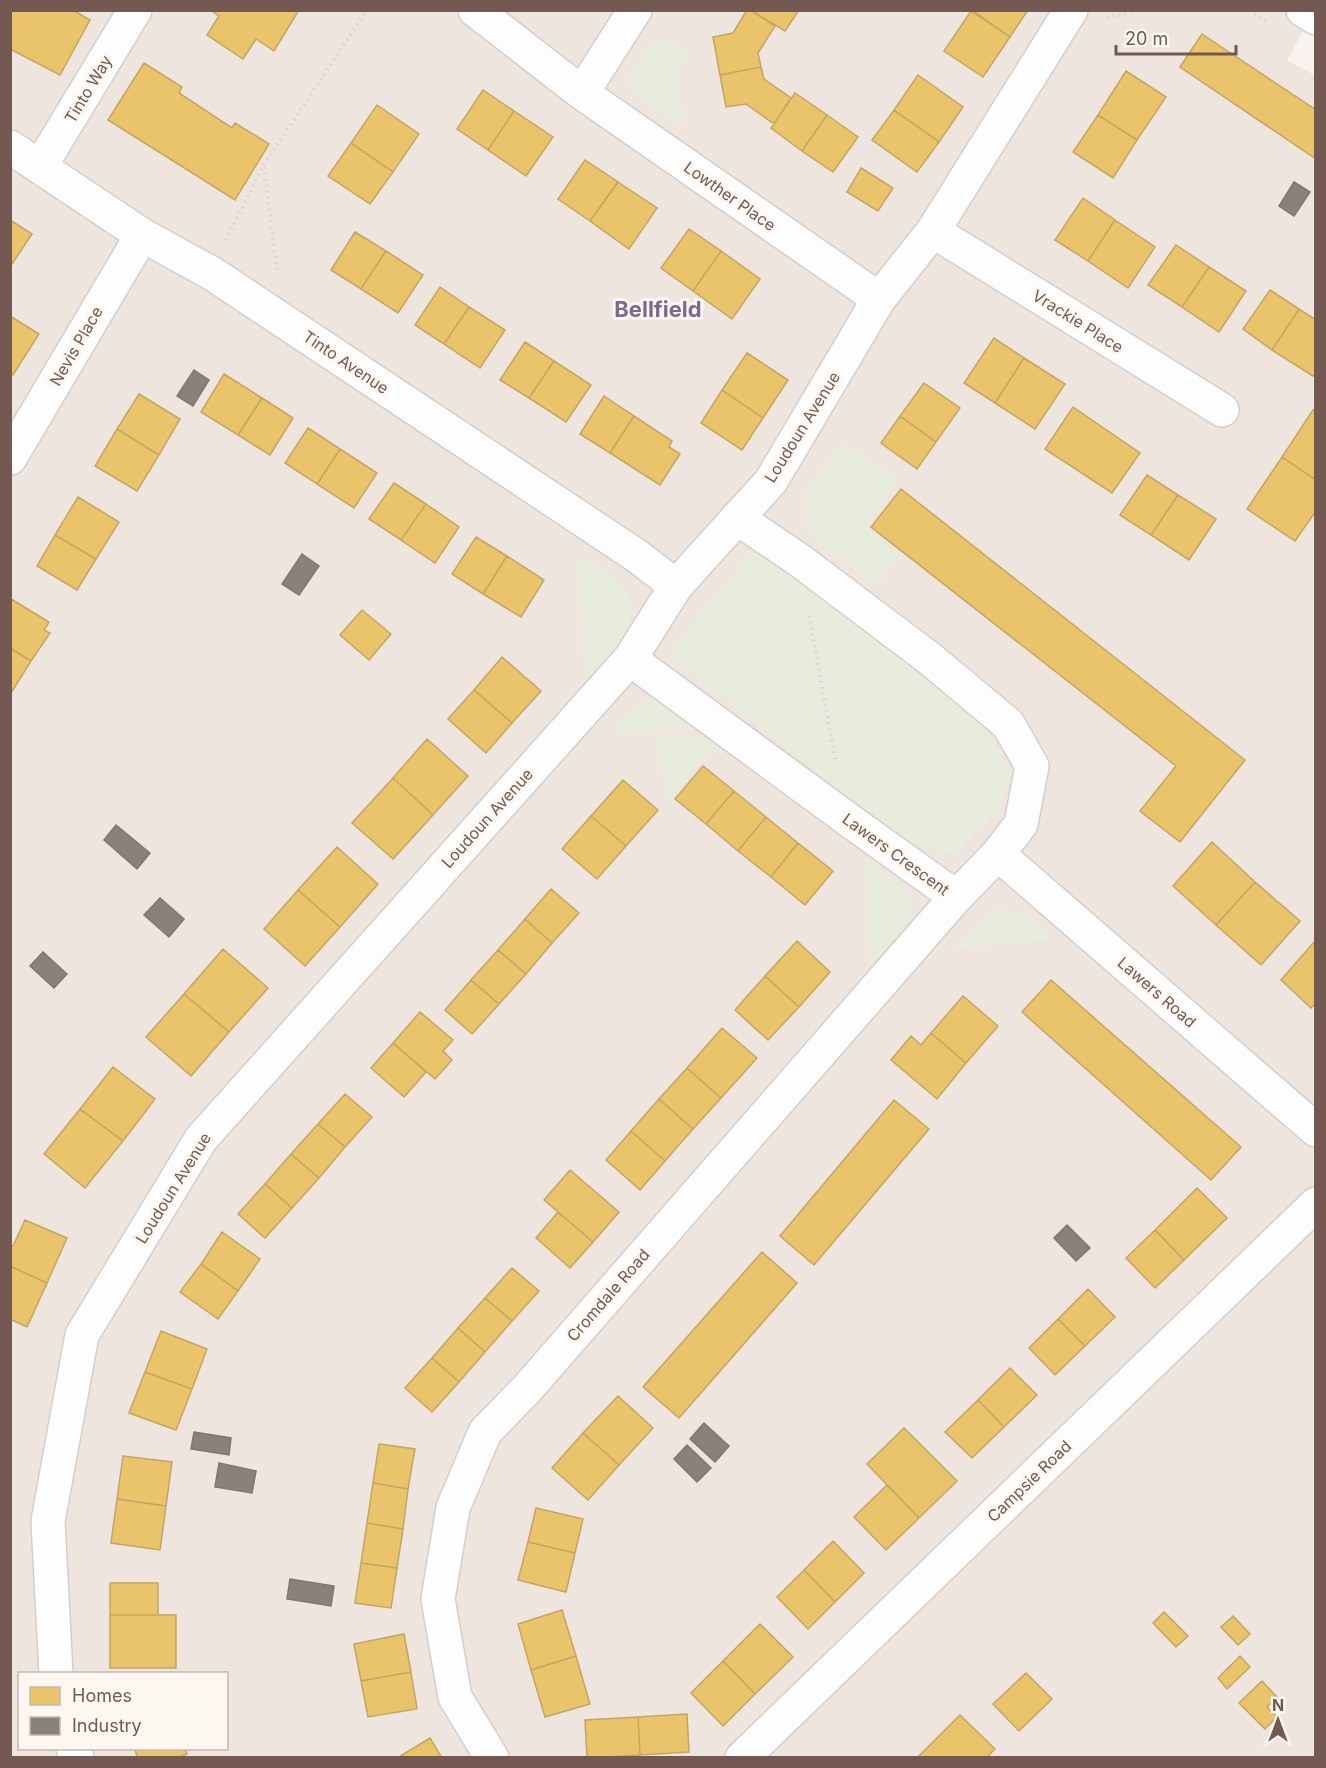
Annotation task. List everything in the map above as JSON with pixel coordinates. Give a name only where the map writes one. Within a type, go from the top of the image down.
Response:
[{"type":"street","name":"Tinto Way","points":[[40,167],[135,10]]},
{"type":"street","name":"Lowther Place","points":[[475,10],[582,93],[879,299]]},
{"type":"street","points":[[582,93],[635,10]]},
{"type":"street","name":"Loudoun Avenue","points":[[56,1672],[48,1521],[82,1335],[201,1139],[630,658],[676,586],[771,481],[879,299],[933,231],[1071,10]]},
{"type":"street","points":[[1303,10],[1316,18]]},
{"type":"street","name":"Tinto Avenue","points":[[10,147],[142,235],[213,274],[637,556],[676,586]]},
{"type":"street","name":"Vrackie Place","points":[[933,231],[1222,410]]},
{"type":"street","name":"Nevis Place","points":[[10,458],[142,235]]},
{"type":"street","name":"Lawers Crescent","points":[[630,658],[956,897],[998,854],[1021,824],[1032,766],[1008,724],[928,658],[799,560],[737,518]]},
{"type":"street","name":"Lawers Road","points":[[998,854],[1316,1130]]},
{"type":"street","name":"Cromdale Road","points":[[492,1758],[455,1697],[438,1599],[453,1508],[485,1432],[533,1381],[956,897]]},
{"type":"street","name":"Campsie Road","points":[[742,1758],[1316,1204]]},
{"type":"path","points":[[213,274],[229,233],[263,166],[367,10]]},
{"type":"path","points":[[263,166],[283,321]]},
{"type":"path","points":[[799,560],[846,818]]},
{"type":"shaded area","points":[[11,11],[1315,11],[1287,60],[1316,76],[1315,1757],[11,1758]]},
{"type":"green space","points":[[670,39],[685,49],[689,55],[675,73],[683,121],[680,126],[628,87],[630,74],[654,41]]},
{"type":"green space","points":[[843,442],[897,480],[863,523],[899,555],[875,586],[809,532],[805,516],[807,492]]},
{"type":"green space","points":[[754,550],[949,695],[989,735],[1011,772],[1001,808],[955,853],[907,844],[669,653]]},
{"type":"green space","points":[[578,558],[608,572],[628,594],[631,616],[624,641],[605,666],[585,683]]},
{"type":"green space","points":[[659,695],[711,729],[613,731],[638,703]]},
{"type":"green space","points":[[655,737],[721,737],[669,801]]},
{"type":"green space","points":[[867,859],[898,882],[910,898],[912,909],[910,919],[868,968]]},
{"type":"green space","points":[[995,910],[1022,913],[1052,939],[955,948]]},
{"type":"building: Homes","points":[[10,10],[73,10],[90,20],[60,75],[10,49]]},
{"type":"building: Homes","points":[[210,10],[299,10],[274,51],[256,39],[243,59],[207,35],[219,16]]},
{"type":"building: Homes","points":[[747,10],[775,26],[758,53],[761,67],[720,75],[713,37],[733,33]]},
{"type":"building: Homes","points":[[750,10],[799,10],[785,31]]},
{"type":"building: Homes","points":[[972,10],[1028,10],[1010,37]]},
{"type":"building: Homes","points":[[971,11],[1010,37],[983,77],[944,51]]},
{"type":"building: Homes","points":[[1202,34],[1316,110],[1316,154],[1313,157],[1180,67]]},
{"type":"building: Homes","points":[[144,63],[182,87],[179,93],[232,128],[235,123],[269,144],[235,200],[108,120]]},
{"type":"building: Homes","points":[[761,67],[764,79],[791,98],[774,124],[746,104],[726,107],[720,75]]},
{"type":"building: Homes","points":[[1126,71],[1166,97],[1137,140],[1098,115]]},
{"type":"building: Homes","points":[[918,75],[963,107],[939,142],[894,110]]},
{"type":"building: Homes","points":[[483,90],[514,111],[488,150],[457,129]]},
{"type":"building: Homes","points":[[795,93],[827,115],[802,151],[771,128]]},
{"type":"building: Homes","points":[[377,105],[419,134],[393,172],[351,143]]},
{"type":"building: Homes","points":[[894,110],[939,142],[917,172],[872,140]]},
{"type":"building: Homes","points":[[514,111],[553,137],[526,176],[488,150]]},
{"type":"building: Homes","points":[[827,115],[858,137],[833,172],[802,151]]},
{"type":"building: Homes","points":[[1098,115],[1137,140],[1113,178],[1073,152]]},
{"type":"building: Homes","points":[[351,143],[393,172],[370,204],[328,176]]},
{"type":"building: Homes","points":[[585,160],[618,182],[590,221],[558,199]]},
{"type":"building: Homes","points":[[861,168],[893,188],[878,211],[847,192]]},
{"type":"building: Homes","points":[[618,182],[657,208],[629,249],[590,221]]},
{"type":"building: Homes","points":[[1083,198],[1115,220],[1088,261],[1055,240]]},
{"type":"building: Homes","points":[[10,220],[32,234],[10,267]]},
{"type":"building: Homes","points":[[1115,220],[1155,247],[1128,288],[1088,261]]},
{"type":"building: Homes","points":[[689,229],[721,251],[693,291],[661,268]]},
{"type":"building: Homes","points":[[355,232],[386,251],[361,289],[331,270]]},
{"type":"building: Homes","points":[[1176,245],[1209,267],[1182,307],[1148,285]]},
{"type":"building: Homes","points":[[386,251],[423,275],[398,313],[361,289]]},
{"type":"building: Homes","points":[[721,251],[760,279],[732,319],[693,291]]},
{"type":"building: Homes","points":[[1209,267],[1246,291],[1219,332],[1182,307]]},
{"type":"building: Homes","points":[[440,287],[469,307],[444,344],[415,325]]},
{"type":"building: Homes","points":[[1270,290],[1299,309],[1272,350],[1243,329]]},
{"type":"building: Homes","points":[[469,307],[505,330],[480,368],[444,344]]},
{"type":"building: Homes","points":[[1299,309],[1316,320],[1316,373],[1313,376],[1272,350]]},
{"type":"building: Homes","points":[[10,316],[39,334],[13,375],[10,373]]},
{"type":"building: Homes","points":[[994,338],[1024,358],[995,403],[964,383]]},
{"type":"building: Homes","points":[[525,342],[554,361],[529,398],[500,380]]},
{"type":"building: Homes","points":[[747,353],[788,380],[763,418],[722,390]]},
{"type":"building: Homes","points":[[1024,358],[1065,384],[1035,429],[995,403]]},
{"type":"building: Homes","points":[[554,361],[591,385],[566,422],[529,398]]},
{"type":"building: Homes","points":[[224,374],[262,398],[238,435],[201,412]]},
{"type":"building: Homes","points":[[924,383],[960,408],[936,442],[900,416]]},
{"type":"building: Homes","points":[[722,390],[763,418],[742,450],[701,423]]},
{"type":"building: Homes","points":[[139,394],[180,419],[159,455],[117,429]]},
{"type":"building: Homes","points":[[604,396],[634,416],[610,453],[580,434]]},
{"type":"building: Homes","points":[[262,398],[293,418],[270,455],[238,435]]},
{"type":"building: Homes","points":[[1073,407],[1140,453],[1112,493],[1045,449]]},
{"type":"building: Homes","points":[[1313,410],[1316,412],[1316,480],[1282,457]]},
{"type":"building: Homes","points":[[634,416],[672,441],[669,447],[680,454],[660,485],[610,453]]},
{"type":"building: Homes","points":[[900,416],[936,442],[917,469],[881,443]]},
{"type":"building: Homes","points":[[308,428],[340,449],[317,484],[285,463]]},
{"type":"building: Homes","points":[[117,429],[159,455],[137,491],[95,466]]},
{"type":"building: Homes","points":[[340,449],[377,473],[354,508],[317,484]]},
{"type":"building: Homes","points":[[1282,457],[1316,480],[1316,511],[1295,541],[1247,509]]},
{"type":"building: Homes","points":[[1147,475],[1178,495],[1151,535],[1120,515]]},
{"type":"building: Homes","points":[[394,483],[426,504],[401,540],[369,519]]},
{"type":"building: Homes","points":[[901,489],[1245,760],[1180,842],[1140,811],[1176,766],[871,527]]},
{"type":"building: Homes","points":[[1178,495],[1216,519],[1189,560],[1151,535]]},
{"type":"building: Homes","points":[[78,497],[119,522],[96,559],[55,535]]},
{"type":"building: Homes","points":[[426,504],[459,527],[435,563],[401,540]]},
{"type":"building: Homes","points":[[55,535],[96,559],[77,590],[37,566]]},
{"type":"building: Homes","points":[[476,537],[507,556],[483,594],[452,574]]},
{"type":"building: Homes","points":[[507,556],[544,580],[521,617],[483,594]]},
{"type":"building: Homes","points":[[11,599],[49,622],[44,630],[50,633],[31,661],[10,648]]},
{"type":"building: Homes","points":[[362,610],[391,634],[369,660],[340,635]]},
{"type":"building: Homes","points":[[10,648],[31,661],[11,693],[10,693]]},
{"type":"building: Homes","points":[[502,657],[541,691],[512,723],[474,690]]},
{"type":"building: Homes","points":[[474,690],[512,723],[486,753],[448,719]]},
{"type":"building: Homes","points":[[427,739],[468,776],[433,815],[393,778]]},
{"type":"building: Homes","points":[[703,766],[734,791],[706,824],[675,799]]},
{"type":"building: Homes","points":[[393,778],[433,815],[393,859],[352,823]]},
{"type":"building: Homes","points":[[623,780],[658,810],[626,846],[591,816]]},
{"type":"building: Homes","points":[[734,791],[766,817],[738,851],[706,824]]},
{"type":"building: Homes","points":[[591,816],[626,846],[597,879],[562,849]]},
{"type":"building: Homes","points":[[766,817],[798,843],[771,877],[738,851]]},
{"type":"building: Homes","points":[[1212,842],[1255,882],[1216,925],[1173,886]]},
{"type":"building: Homes","points":[[798,843],[833,871],[805,905],[771,877]]},
{"type":"building: Homes","points":[[337,847],[378,884],[340,927],[298,890]]},
{"type":"building: Homes","points":[[1255,882],[1300,921],[1261,965],[1216,925]]},
{"type":"building: Homes","points":[[551,889],[579,913],[552,943],[525,919]]},
{"type":"building: Homes","points":[[298,890],[340,927],[305,966],[264,929]]},
{"type":"building: Homes","points":[[525,919],[552,943],[526,974],[498,950]]},
{"type":"building: Homes","points":[[797,941],[830,972],[799,1007],[765,976]]},
{"type":"building: Homes","points":[[1315,941],[1316,1003],[1311,1008],[1281,980]]},
{"type":"building: Homes","points":[[223,949],[268,988],[229,1032],[184,994]]},
{"type":"building: Homes","points":[[498,950],[526,974],[499,1004],[471,980]]},
{"type":"building: Homes","points":[[765,976],[799,1007],[768,1040],[735,1010]]},
{"type":"building: Homes","points":[[471,980],[499,1004],[472,1034],[445,1010]]},
{"type":"building: Homes","points":[[1051,980],[1241,1147],[1211,1180],[1022,1012]]},
{"type":"building: Homes","points":[[184,994],[229,1032],[191,1076],[146,1037]]},
{"type":"building: Homes","points":[[963,996],[998,1026],[966,1063],[931,1033]]},
{"type":"building: Homes","points":[[420,1012],[453,1040],[443,1051],[452,1060],[435,1079],[393,1043]]},
{"type":"building: Homes","points":[[722,1028],[757,1058],[721,1098],[687,1068]]},
{"type":"building: Homes","points":[[931,1033],[966,1063],[937,1099],[891,1060],[911,1036],[921,1045]]},
{"type":"building: Homes","points":[[393,1043],[426,1072],[404,1097],[371,1068]]},
{"type":"building: Homes","points":[[113,1067],[155,1099],[123,1141],[80,1109]]},
{"type":"building: Homes","points":[[687,1068],[721,1098],[693,1129],[659,1099]]},
{"type":"building: Homes","points":[[345,1094],[372,1117],[345,1147],[318,1124]]},
{"type":"building: Homes","points":[[659,1099],[693,1129],[665,1161],[631,1131]]},
{"type":"building: Homes","points":[[894,1100],[929,1129],[814,1265],[780,1236]]},
{"type":"building: Homes","points":[[80,1109],[123,1141],[85,1188],[44,1154]]},
{"type":"building: Homes","points":[[318,1124],[345,1147],[319,1178],[291,1154]]},
{"type":"building: Homes","points":[[631,1131],[665,1161],[640,1190],[606,1160]]},
{"type":"building: Homes","points":[[291,1154],[319,1178],[292,1208],[265,1184]]},
{"type":"building: Homes","points":[[570,1170],[619,1212],[593,1242],[544,1200]]},
{"type":"building: Homes","points":[[265,1184],[292,1208],[265,1238],[238,1214]]},
{"type":"building: Homes","points":[[1197,1188],[1227,1218],[1184,1260],[1155,1230]]},
{"type":"building: Homes","points":[[558,1212],[593,1242],[570,1268],[536,1238]]},
{"type":"building: Homes","points":[[25,1220],[67,1238],[47,1283],[10,1266],[10,1246],[13,1246]]},
{"type":"building: Homes","points":[[1155,1230],[1184,1260],[1155,1288],[1126,1258]]},
{"type":"building: Homes","points":[[222,1232],[260,1259],[238,1291],[201,1264]]},
{"type":"building: Homes","points":[[762,1252],[797,1283],[679,1418],[643,1387]]},
{"type":"building: Homes","points":[[201,1264],[238,1291],[218,1319],[180,1292]]},
{"type":"building: Homes","points":[[10,1266],[47,1283],[27,1327],[10,1319]]},
{"type":"building: Homes","points":[[512,1268],[539,1291],[512,1321],[485,1298]]},
{"type":"building: Homes","points":[[1088,1289],[1115,1317],[1085,1346],[1058,1319]]},
{"type":"building: Homes","points":[[485,1298],[512,1321],[485,1352],[458,1328]]},
{"type":"building: Homes","points":[[1058,1319],[1085,1346],[1055,1375],[1029,1348]]},
{"type":"building: Homes","points":[[458,1328],[485,1352],[459,1382],[432,1358]]},
{"type":"building: Homes","points":[[161,1331],[207,1349],[192,1389],[145,1372]]},
{"type":"building: Homes","points":[[432,1358],[459,1382],[432,1412],[405,1388]]},
{"type":"building: Homes","points":[[1010,1368],[1037,1395],[1004,1427],[978,1400]]},
{"type":"building: Homes","points":[[145,1372],[192,1389],[176,1430],[129,1413]]},
{"type":"building: Homes","points":[[618,1396],[653,1428],[619,1465],[583,1433]]},
{"type":"building: Homes","points":[[978,1400],[1004,1427],[972,1458],[945,1432]]},
{"type":"building: Homes","points":[[904,1428],[957,1481],[919,1518],[867,1464]]},
{"type":"building: Homes","points":[[583,1433],[619,1465],[588,1500],[552,1468]]},
{"type":"building: Homes","points":[[379,1444],[415,1449],[408,1489],[373,1483]]},
{"type":"building: Homes","points":[[123,1456],[172,1462],[166,1506],[117,1499]]},
{"type":"building: Homes","points":[[373,1483],[408,1489],[403,1529],[367,1523]]},
{"type":"building: Homes","points":[[887,1485],[919,1518],[886,1550],[854,1517]]},
{"type":"building: Homes","points":[[117,1499],[166,1506],[160,1550],[111,1543]]},
{"type":"building: Homes","points":[[536,1508],[583,1519],[575,1553],[528,1542]]},
{"type":"building: Homes","points":[[367,1523],[403,1529],[397,1568],[361,1563]]},
{"type":"building: Homes","points":[[833,1541],[864,1573],[835,1602],[804,1570]]},
{"type":"building: Homes","points":[[528,1542],[575,1553],[566,1592],[518,1580]]},
{"type":"building: Homes","points":[[361,1563],[397,1568],[391,1608],[355,1603]]},
{"type":"building: Homes","points":[[804,1570],[835,1602],[808,1629],[777,1597]]},
{"type":"building: Homes","points":[[110,1583],[158,1583],[158,1615],[110,1615]]},
{"type":"building: Homes","points":[[562,1610],[576,1656],[531,1670],[518,1624]]},
{"type":"building: Homes","points":[[1164,1612],[1188,1636],[1176,1647],[1153,1623]]},
{"type":"building: Homes","points":[[110,1615],[176,1615],[176,1668],[110,1668]]},
{"type":"building: Homes","points":[[1233,1616],[1250,1634],[1238,1645],[1221,1627]]},
{"type":"building: Homes","points":[[760,1624],[793,1657],[755,1694],[723,1661]]},
{"type":"building: Homes","points":[[404,1634],[411,1672],[361,1681],[354,1644]]},
{"type":"building: Homes","points":[[576,1656],[590,1704],[545,1717],[531,1670]]},
{"type":"building: Homes","points":[[1240,1656],[1250,1667],[1227,1689],[1218,1678]]},
{"type":"building: Homes","points":[[723,1661],[755,1694],[723,1726],[691,1693]]},
{"type":"building: Homes","points":[[411,1672],[417,1709],[368,1717],[361,1681]]},
{"type":"building: Homes","points":[[1026,1673],[1052,1699],[1019,1731],[993,1704]]},
{"type":"building: Homes","points":[[1262,1681],[1277,1697],[1267,1707],[1277,1717],[1265,1729],[1239,1703]]},
{"type":"building: Homes","points":[[687,1714],[689,1752],[640,1755],[638,1717]]},
{"type":"building: Homes","points":[[960,1715],[995,1749],[986,1758],[917,1758]]},
{"type":"building: Homes","points":[[638,1717],[640,1755],[587,1758],[585,1720]]},
{"type":"building: Homes","points":[[430,1738],[442,1758],[397,1758]]},
{"type":"building: Homes","points":[[135,1750],[186,1750],[187,1754],[177,1758],[138,1758]]},
{"type":"building: Industry","points":[[1294,182],[1310,192],[1294,216],[1279,206]]},
{"type":"building: Industry","points":[[194,370],[209,380],[193,406],[177,396]]},
{"type":"building: Industry","points":[[302,554],[319,566],[299,595],[282,584]]},
{"type":"building: Industry","points":[[116,825],[150,853],[137,869],[104,840]]},
{"type":"building: Industry","points":[[160,898],[184,919],[169,937],[144,915]]},
{"type":"building: Industry","points":[[43,952],[67,974],[54,988],[30,966]]},
{"type":"building: Industry","points":[[1067,1225],[1090,1248],[1076,1261],[1054,1238]]},
{"type":"building: Industry","points":[[704,1423],[729,1446],[715,1462],[690,1439]]},
{"type":"building: Industry","points":[[194,1432],[231,1438],[229,1455],[191,1449]]},
{"type":"building: Industry","points":[[687,1445],[711,1468],[697,1482],[674,1459]]},
{"type":"building: Industry","points":[[219,1463],[256,1471],[252,1493],[215,1487]]},
{"type":"building: Industry","points":[[290,1579],[334,1586],[331,1606],[287,1599]]},
{"type":"district","name":"Bellfield","points":[[658,309]]}]
